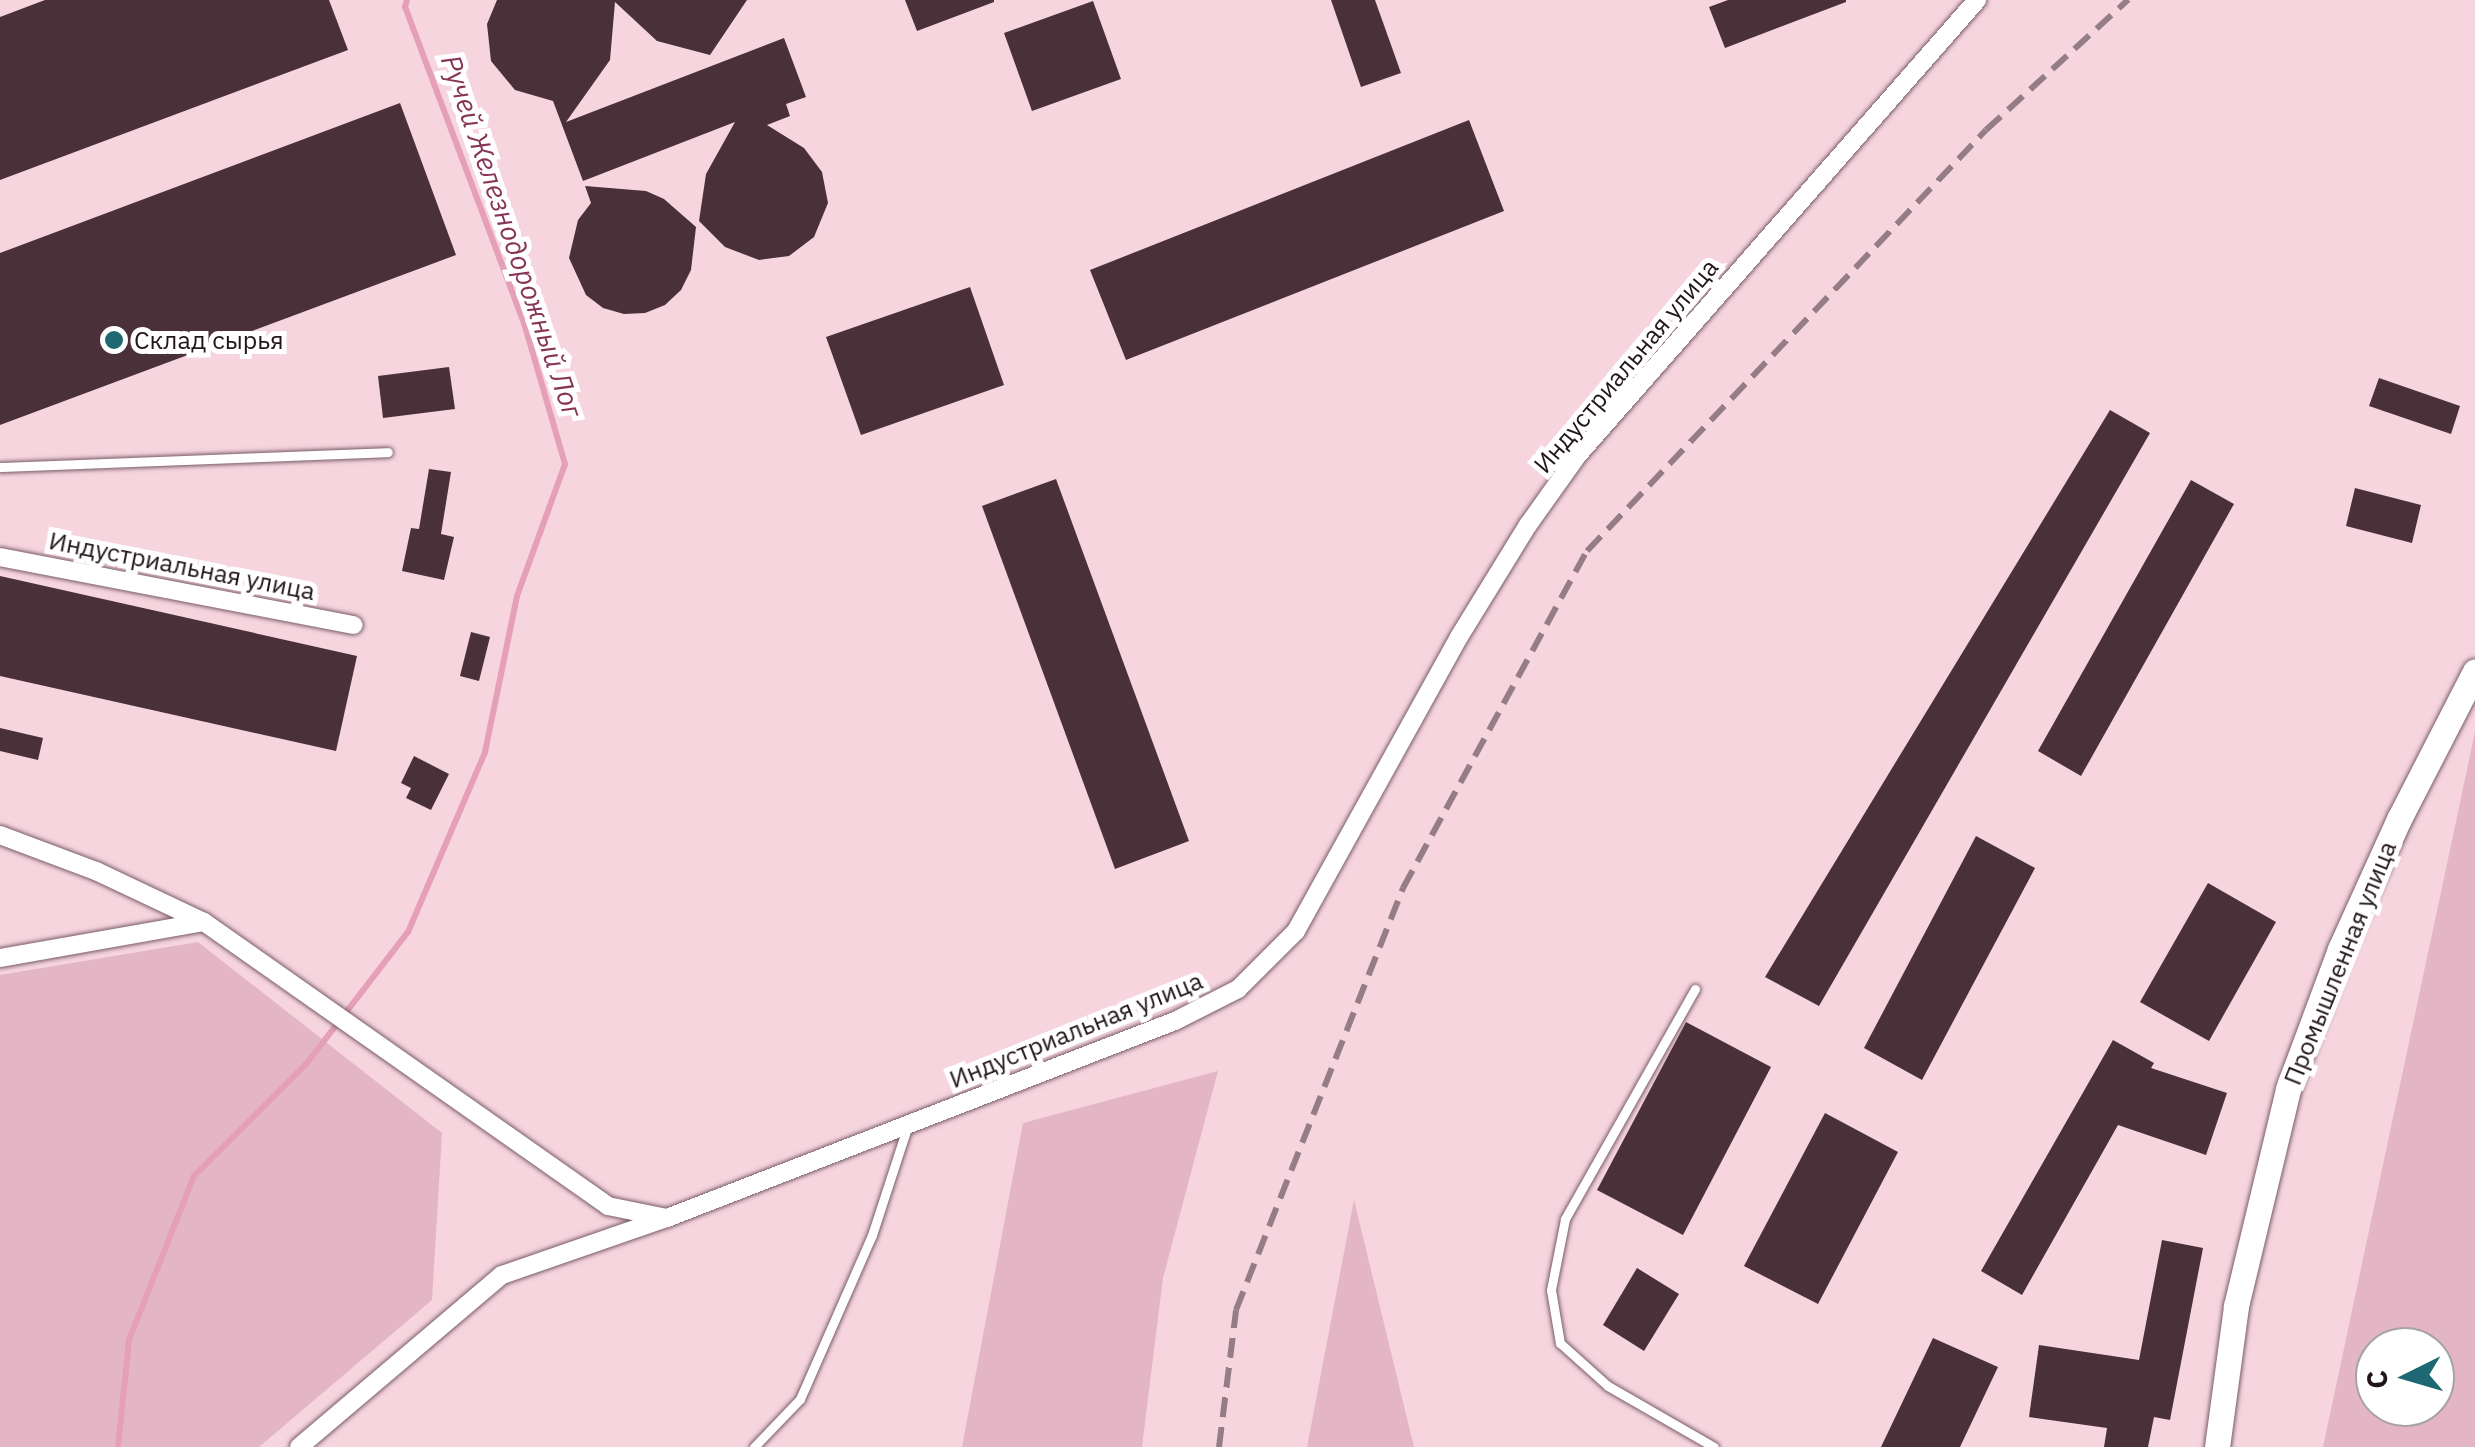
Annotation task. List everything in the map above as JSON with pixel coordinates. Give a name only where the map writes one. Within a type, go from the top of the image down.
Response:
[{"type":"main road","name":"Промышленная улица","points":[[2217,1447],[2236,1306],[2288,1090],[2340,949],[2398,819],[2475,671]]},
{"type":"street","name":"Индустриальная улица","points":[[299,1447],[502,1275],[667,1218],[1175,1022],[1238,989],[1270,960],[1312,907],[1459,636],[1528,525],[1577,456],[1977,0]]},
{"type":"street","name":"Индустриальная улица","points":[[0,557],[354,625]]},
{"type":"street","points":[[0,835],[96,871],[204,922],[608,1206],[667,1218]]},
{"type":"street","points":[[0,958],[204,922]]},
{"type":"lane","points":[[0,468],[388,452]]},
{"type":"lane","points":[[1695,989],[1565,1219],[1551,1290],[1560,1342],[1608,1386],[1714,1447]]},
{"type":"lane","points":[[754,1447],[800,1399],[872,1235],[908,1125]]},
{"type":"shaded area","points":[[2475,732],[2475,1447],[2323,1447]]},
{"type":"shaded area","points":[[198,942],[442,1133],[432,1300],[259,1447],[0,1447],[0,975]]},
{"type":"shaded area","points":[[1218,1071],[1163,1278],[1142,1447],[962,1447],[1023,1123]]},
{"type":"shaded area","points":[[1354,1200],[1414,1447],[1307,1447]]},
{"type":"building","points":[[45,0],[329,0],[348,50],[0,180],[0,17]]},
{"type":"building","points":[[497,0],[747,0],[710,55],[657,41],[615,2],[610,60],[566,122],[784,38],[806,97],[786,104],[790,116],[767,125],[804,148],[822,172],[828,203],[814,237],[789,256],[759,260],[725,247],[699,221],[706,174],[735,122],[583,181],[553,101],[515,90],[491,61],[487,24]]},
{"type":"building","points":[[905,0],[994,0],[994,2],[917,31]]},
{"type":"building","points":[[1331,0],[1375,0],[1401,73],[1361,87]]},
{"type":"building","points":[[1728,0],[1846,2],[1725,48],[1709,7]]},
{"type":"building","points":[[1093,1],[1121,79],[1032,111],[1004,33]]},
{"type":"building","name":"Склад сырья","points":[[400,103],[456,255],[0,425],[0,253]]},
{"type":"building","points":[[1469,120],[1504,211],[1126,360],[1090,270]]},
{"type":"building","points":[[585,186],[646,191],[664,199],[696,227],[691,270],[681,290],[665,305],[645,313],[624,314],[603,308],[586,295],[569,258],[578,220],[591,203]]},
{"type":"building","points":[[970,287],[1004,385],[861,435],[826,337]]},
{"type":"building","points":[[449,367],[455,409],[383,418],[378,376]]},
{"type":"building","points":[[2379,378],[2460,406],[2451,434],[2369,406]]},
{"type":"building","points":[[2110,410],[2150,433],[1819,1006],[1765,977]]},
{"type":"building","points":[[429,469],[451,472],[441,534],[454,537],[444,580],[402,571],[411,528],[419,529]]},
{"type":"building","points":[[1056,479],[1189,841],[1115,869],[982,506]]},
{"type":"building","points":[[2191,480],[2234,504],[2081,776],[2038,751]]},
{"type":"building","points":[[2355,488],[2421,505],[2412,543],[2346,526]]},
{"type":"building","points":[[0,576],[357,656],[336,751],[0,676]]},
{"type":"building","points":[[471,632],[490,637],[479,681],[460,676]]},
{"type":"building","points":[[0,728],[43,738],[38,760],[0,751]]},
{"type":"building","points":[[414,756],[449,774],[431,810],[406,798],[411,788],[401,783]]},
{"type":"building","points":[[1976,836],[2035,868],[1922,1080],[1864,1048]]},
{"type":"building","points":[[2208,883],[2276,922],[2209,1041],[2140,1002]]},
{"type":"building","points":[[1686,1022],[1771,1067],[1683,1235],[1597,1190]]},
{"type":"building","points":[[2113,1040],[2154,1063],[2151,1068],[2227,1093],[2206,1155],[2118,1125],[2022,1295],[1981,1271]]},
{"type":"building","points":[[1825,1113],[1898,1152],[1818,1304],[1744,1266]]},
{"type":"building","points":[[2162,1240],[2203,1248],[2170,1420],[2154,1417],[2148,1447],[2104,1447],[2107,1428],[2029,1417],[2039,1345],[2139,1360]]},
{"type":"building","points":[[1637,1268],[1679,1294],[1644,1351],[1603,1325]]},
{"type":"building","points":[[1933,1338],[1998,1367],[1960,1447],[1881,1447]]},
{"type":"waterway","name":"Ручей Железнодорожный Лог","points":[[118,1447],[129,1340],[194,1176],[307,1063],[408,932],[485,752],[517,596],[565,464],[525,326],[405,7],[407,0]]},
{"type":"railway","points":[[1219,1447],[1236,1310],[1403,888],[1587,551],[1986,130],[2128,0]]},
{"type":"place","name":"Склад сырья","points":[[114,340]]}]
